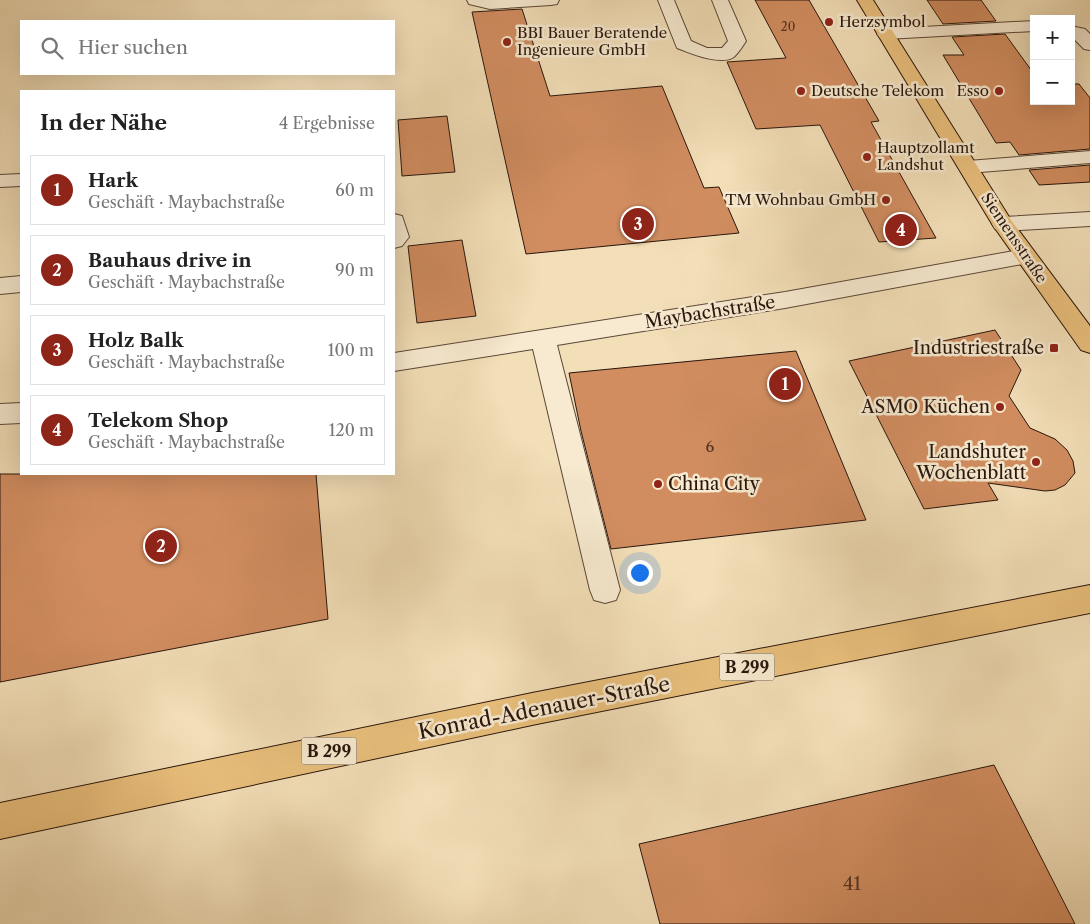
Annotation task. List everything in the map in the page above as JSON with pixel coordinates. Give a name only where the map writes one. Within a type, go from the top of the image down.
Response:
[{"type":"main road","name":"Siemensstraße","points":[[866,0],[1003,224],[1025,257],[1090,344]]},
{"type":"main road","name":"Konrad-Adenauer-Straße","points":[[0,821],[532,709],[1090,600]]},
{"type":"street","points":[[475,0],[490,4],[550,0]]},
{"type":"street","points":[[666,0],[682,44],[704,53],[727,53],[737,41],[720,0]]},
{"type":"street","points":[[886,34],[1030,26]]},
{"type":"street","points":[[1075,32],[1079,33],[1090,45]]},
{"type":"street","points":[[968,167],[1090,157]]},
{"type":"street","points":[[0,181],[20,180]]},
{"type":"street","points":[[1003,224],[1090,219]]},
{"type":"street","points":[[395,225],[398,237],[395,240]]},
{"type":"street","name":"Maybachstraße","points":[[395,362],[785,300],[1025,257]]},
{"type":"street","points":[[0,286],[20,284]]},
{"type":"street","points":[[543,339],[605,590]]},
{"type":"street","points":[[0,414],[20,413]]},
{"type":"building","points":[[755,0],[809,0],[879,121],[871,122],[936,238],[879,242],[820,125],[756,129],[727,62],[786,58]]},
{"type":"building","points":[[927,0],[981,0],[996,21],[943,24]]},
{"type":"building","points":[[522,9],[550,96],[662,86],[704,188],[719,187],[739,233],[526,254],[472,12]]},
{"type":"building","name":"Esso","points":[[1005,34],[1030,68],[1030,105],[1075,105],[1075,84],[1079,84],[1090,98],[1090,149],[1019,155],[1010,142],[996,143],[943,55],[964,55],[952,37]]},
{"type":"building","points":[[447,116],[455,172],[402,176],[398,120]]},
{"type":"building","points":[[1090,165],[1090,182],[1039,185],[1029,170]]},
{"type":"building","points":[[462,240],[476,316],[417,323],[408,246]]},
{"type":"building","points":[[995,330],[1021,370],[1009,396],[1030,428],[1055,439],[1067,450],[1073,461],[1075,473],[1065,485],[1055,490],[1045,491],[988,483],[998,500],[924,509],[849,361]]},
{"type":"building","points":[[796,351],[866,520],[611,549],[581,431],[569,373]]},
{"type":"building","points":[[0,474],[316,475],[328,619],[0,682]]},
{"type":"building","points":[[994,765],[1075,924],[660,924],[639,844]]},
{"type":"place","name":"Herzsymbol","points":[[829,22]]},
{"type":"place","name":"BBI Bauer Beratende Ingenieure GmbH","points":[[507,42]]},
{"type":"place","name":"Deutsche Telekom","points":[[801,91]]},
{"type":"place","name":"Esso","points":[[999,91]]},
{"type":"place","name":"Hauptzollamt Landshut","points":[[867,157]]},
{"type":"place","name":"TM Wohnbau GmbH","points":[[886,200]]},
{"type":"place","name":"Holz Balk","points":[[638,224]]},
{"type":"place","name":"Telekom Shop","points":[[901,230]]},
{"type":"place","name":"Industriestraße","points":[[1054,348]]},
{"type":"place","name":"Hark","points":[[785,384]]},
{"type":"place","name":"ASMO Küchen","points":[[1000,407]]},
{"type":"place","name":"Landshuter Wochenblatt","points":[[1036,462]]},
{"type":"place","name":"China City","points":[[658,484]]},
{"type":"place","name":"Bauhaus drive in","points":[[161,546]]}]
